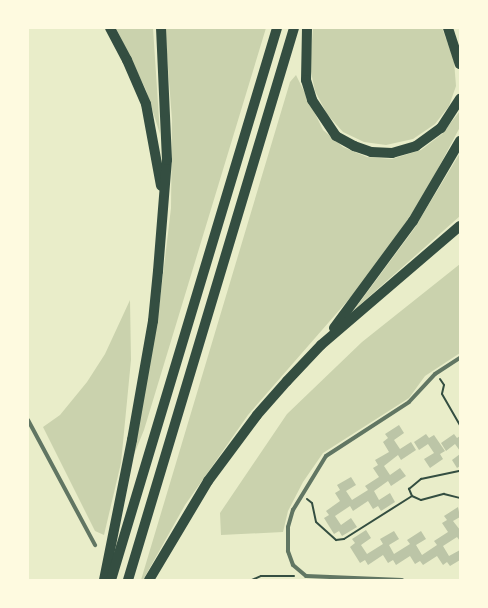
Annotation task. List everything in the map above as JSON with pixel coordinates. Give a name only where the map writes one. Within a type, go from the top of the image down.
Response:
[{"type":"highway","points":[[110,28],[128,60],[146,104],[158,162],[162,233]]},
{"type":"highway","points":[[104,580],[132,440],[153,321],[162,233],[167,153],[161,28]]},
{"type":"highway","points":[[111,580],[277,28]]},
{"type":"highway","points":[[128,580],[294,28]]},
{"type":"highway","points":[[307,28],[306,80],[312,100],[336,136],[354,146],[371,152],[392,153],[416,146],[441,128],[458,103],[460,89]]},
{"type":"highway","points":[[448,28],[460,64]]},
{"type":"highway","points":[[321,345],[413,221],[460,141]]},
{"type":"highway","points":[[149,580],[187,513],[231,449],[277,392],[321,345],[460,226]]},
{"type":"street","points":[[402,580],[306,576],[293,565],[288,551],[288,527],[302,495],[326,456],[409,402],[435,374],[460,358]]},
{"type":"street","points":[[28,420],[95,545]]},
{"type":"path","points":[[435,374],[444,385],[442,394],[460,425]]},
{"type":"path","points":[[460,472],[421,479],[409,488],[412,496],[421,500],[444,494],[460,498]]},
{"type":"path","points":[[302,495],[312,503],[316,522],[336,540],[344,539],[412,496]]},
{"type":"path","points":[[252,580],[260,576],[306,576]]},
{"type":"green space","points":[[116,28],[153,28],[160,134],[146,90]]},
{"type":"green space","points":[[165,28],[266,28],[144,430],[133,457],[160,300],[171,208],[172,120]]},
{"type":"green space","points":[[313,28],[442,28],[454,61],[456,86],[449,106],[435,124],[413,139],[386,145],[364,142],[343,132],[327,114],[315,91],[310,67]]},
{"type":"green space","points":[[296,75],[323,130],[343,147],[367,157],[392,159],[421,150],[442,134],[460,111],[460,127],[423,197],[393,241],[363,283],[248,415],[185,505],[143,580],[141,580],[290,82]]},
{"type":"green space","points":[[460,153],[460,216],[354,310],[414,229]]},
{"type":"green space","points":[[460,264],[460,353],[425,376],[409,398],[323,453],[303,482],[288,511],[283,532],[221,535],[220,513],[287,414],[362,342]]},
{"type":"green space","points":[[130,300],[131,360],[121,463],[104,535],[95,531],[43,427],[60,415],[87,382],[105,354]]},
{"type":"building","points":[[399,425],[404,433],[394,440],[400,449],[411,442],[416,450],[401,460],[398,455],[384,466],[390,475],[400,468],[406,476],[391,486],[388,481],[374,491],[379,500],[390,493],[395,502],[381,511],[378,506],[373,509],[368,501],[353,511],[350,506],[335,516],[341,525],[351,518],[357,527],[342,536],[339,531],[334,534],[324,518],[329,515],[326,511],[340,501],[335,493],[340,490],[337,485],[351,477],[356,485],[346,491],[352,500],[368,490],[365,486],[379,477],[373,468],[378,465],[375,460],[389,452],[383,442],[388,438],[385,434]]},
{"type":"building","points":[[426,434],[429,438],[434,435],[445,451],[440,454],[443,459],[430,468],[424,459],[434,453],[428,444],[419,450],[414,442]]},
{"type":"building","points":[[454,434],[457,438],[460,436],[460,451],[455,444],[446,451],[441,443]]},
{"type":"building","points":[[460,454],[460,466],[457,468],[452,460]]},
{"type":"building","points":[[458,507],[460,517],[453,521],[460,530],[460,541],[457,537],[443,546],[449,556],[460,550],[460,560],[450,566],[447,562],[443,565],[437,556],[423,565],[420,561],[415,564],[410,556],[396,565],[393,560],[388,563],[383,555],[368,565],[365,560],[360,563],[350,547],[355,543],[352,539],[366,530],[371,538],[361,545],[367,554],[383,544],[380,539],[394,531],[399,539],[389,545],[394,554],[410,544],[407,540],[421,531],[426,539],[416,545],[422,555],[437,545],[434,541],[448,532],[442,523],[447,520],[444,516]]}]
